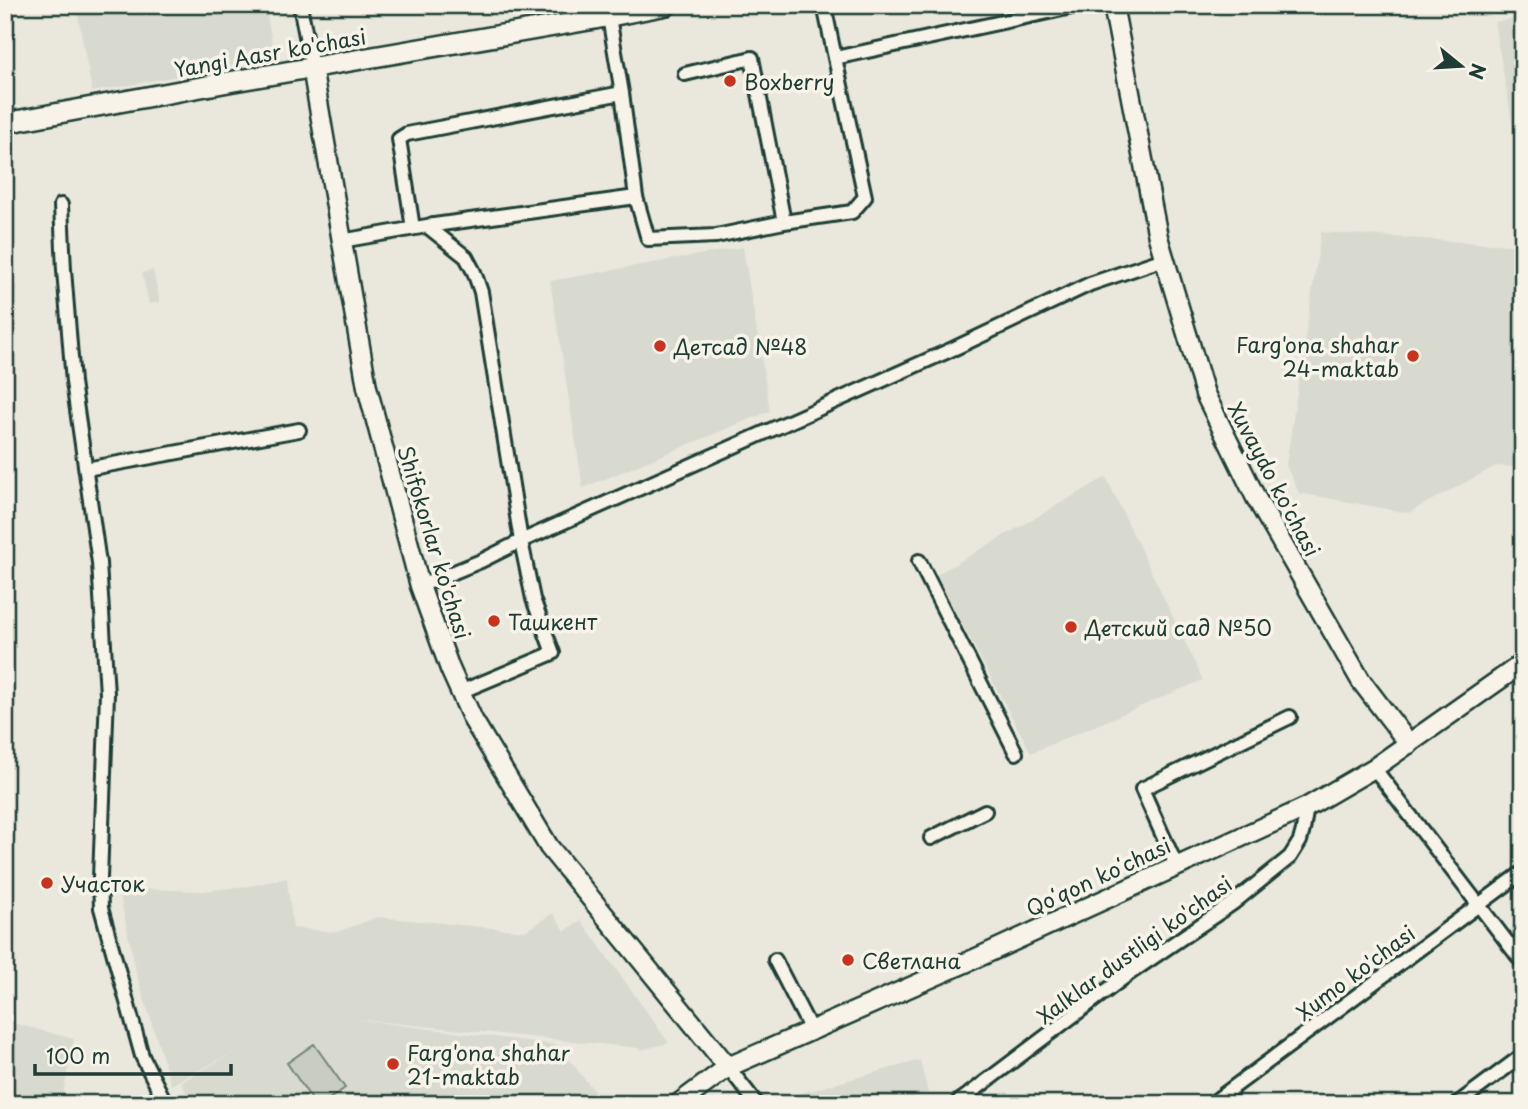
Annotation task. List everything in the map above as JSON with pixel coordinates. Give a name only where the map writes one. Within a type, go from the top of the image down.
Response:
[{"type":"main road","name":"Yangi Aasr ko'chasi","points":[[5,123],[667,5]]},
{"type":"street","points":[[300,5],[312,67]]},
{"type":"street","points":[[609,17],[636,197],[648,239],[716,236],[852,212],[865,197],[824,5]]},
{"type":"street","points":[[835,58],[1081,5]]},
{"type":"street","name":"Xuvaydo ko'chasi","points":[[1113,5],[1164,259],[1205,394],[1256,498],[1361,681],[1409,744]]},
{"type":"street","points":[[685,74],[752,58],[784,222]]},
{"type":"street","name":"Shifokorlar ko'chasi","points":[[312,67],[367,387],[420,586],[450,669],[473,720],[549,847],[757,1104]]},
{"type":"street","points":[[460,692],[554,653],[533,599],[521,541],[481,292],[466,257],[420,227],[399,139],[407,134],[622,93]]},
{"type":"street","points":[[341,241],[420,227],[636,197]]},
{"type":"street","points":[[61,205],[73,382],[99,563],[108,702],[100,878],[102,908],[142,1056],[166,1104]]},
{"type":"street","points":[[420,586],[481,562],[521,541],[955,348],[1090,284],[1164,259]]},
{"type":"street","points":[[86,469],[299,430]]},
{"type":"street","points":[[919,561],[1016,752]]},
{"type":"street","name":"Qoʻqon koʻchasi","points":[[678,1104],[728,1067],[981,956],[1307,807],[1374,768],[1523,663]]},
{"type":"street","points":[[1176,865],[1142,789],[1290,718]]},
{"type":"street","points":[[1374,768],[1523,963]]},
{"type":"street","name":"Xalklar dustligi ko'chasi","points":[[956,1104],[1130,973],[1233,903],[1290,858],[1300,841],[1307,807]]},
{"type":"street","points":[[931,838],[985,811]]},
{"type":"street","name":"Xumo ko'chasi","points":[[1211,1104],[1523,872]]},
{"type":"street","points":[[775,960],[811,1030]]},
{"type":"street","points":[[1457,1104],[1523,1055]]},
{"type":"shaded area","points":[[76,5],[265,5],[275,58],[92,92]]},
{"type":"shaded area","points":[[1523,17],[1523,183],[1494,22]]},
{"type":"shaded area","name":"Farg'ona shahar 24-maktab","points":[[1321,232],[1523,246],[1523,468],[1496,466],[1408,513],[1299,493],[1286,465]]},
{"type":"shaded area","name":"Детсад №48","points":[[743,247],[770,411],[583,488],[550,281]]},
{"type":"shaded area","points":[[153,270],[160,302],[149,304],[142,273]]},
{"type":"shaded area","name":"Детский сад №50","points":[[1106,477],[1203,680],[1031,753],[936,575]]},
{"type":"shaded area","points":[[287,878],[293,928],[337,932],[378,917],[525,931],[553,913],[565,931],[581,920],[669,1043],[641,1050],[353,1019],[557,1045],[605,1104],[192,1104],[181,1082],[236,1051],[171,1085],[137,976],[119,892],[147,889],[203,891]]},
{"type":"shaded area","points":[[5,1021],[74,1039],[61,1104],[5,1104]]},
{"type":"shaded area","points":[[314,1044],[345,1088],[322,1104],[315,1104],[287,1063]]},
{"type":"shaded area","points":[[920,1060],[928,1093],[890,1104],[801,1104],[798,1094]]},
{"type":"place","name":"Boxberry","points":[[730,81]]},
{"type":"place","name":"Детсад №48","points":[[660,346]]},
{"type":"place","name":"Farg'ona shahar 24-maktab","points":[[1413,356]]},
{"type":"place","name":"Ташкент","points":[[494,621]]},
{"type":"place","name":"Детский сад №50","points":[[1071,627]]},
{"type":"place","name":"Участок","points":[[47,883]]},
{"type":"place","name":"Светлана","points":[[848,960]]},
{"type":"place","name":"Farg'ona shahar 21-maktab","points":[[393,1064]]}]
